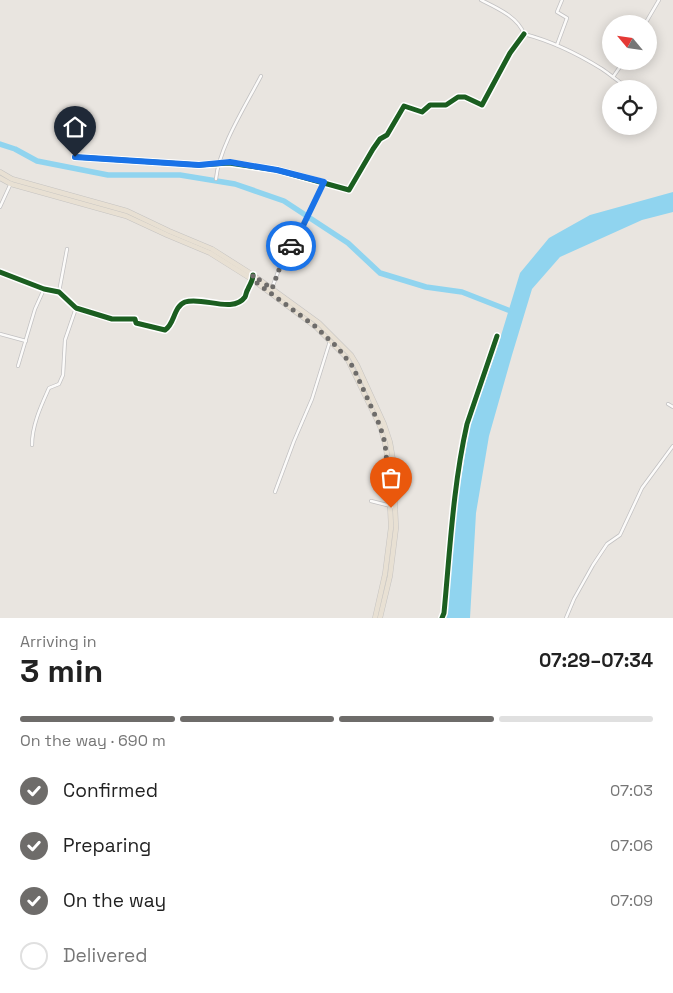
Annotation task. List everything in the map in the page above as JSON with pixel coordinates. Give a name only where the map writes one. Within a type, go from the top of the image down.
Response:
[{"type":"highway","points":[[0,172],[11,182]]},
{"type":"highway","points":[[0,178],[127,211],[168,231],[212,248],[331,337],[351,355],[384,424],[390,442],[392,460],[396,509],[394,552],[380,618]]},
{"type":"highway","points":[[253,278],[272,289],[319,323],[353,367],[380,426],[388,460],[391,506],[389,550],[375,618]]},
{"type":"street","points":[[482,0],[521,25],[524,34]]},
{"type":"street","points":[[557,46],[567,18],[557,12],[562,0]]},
{"type":"street","points":[[650,15],[659,0]]},
{"type":"street","points":[[524,34],[557,46],[589,62],[617,80]]},
{"type":"street","points":[[75,157],[199,165],[230,162],[324,182],[348,190],[373,149],[381,139],[388,135],[405,106],[422,112],[430,105],[446,104],[462,96],[482,105],[510,53],[524,34]]},
{"type":"street","points":[[613,77],[618,70]]},
{"type":"street","points":[[216,179],[224,147],[261,76]]},
{"type":"street","points":[[0,207],[11,182]]},
{"type":"street","points":[[272,289],[284,256],[300,232],[324,182]]},
{"type":"street","points":[[59,292],[68,249]]},
{"type":"street","points":[[0,272],[44,289],[59,292],[76,308],[112,319],[135,319],[136,323],[165,330],[170,326],[176,311],[184,303],[199,300],[207,303],[230,305],[245,297],[253,278]]},
{"type":"street","points":[[18,366],[35,309],[44,289]]},
{"type":"street","points":[[32,445],[32,431],[42,403],[49,388],[59,384],[63,375],[65,340],[76,308]]},
{"type":"street","points":[[0,334],[26,341]]},
{"type":"street","points":[[442,618],[454,502],[464,438],[497,336]]},
{"type":"street","points":[[276,492],[294,441],[312,399],[331,337]]},
{"type":"street","points":[[668,404],[673,407]]},
{"type":"street","points":[[566,618],[574,598],[593,565],[607,544],[620,536],[642,488],[673,446]]},
{"type":"street","points":[[371,500],[396,509]]},
{"type":"water","points":[[673,192],[673,212],[642,220],[560,257],[532,289],[489,436],[476,513],[470,618],[446,618],[455,514],[470,425],[496,352],[520,273],[549,238],[590,215]]},
{"type":"waterway","points":[[0,144],[15,149],[37,161],[108,175],[180,175],[235,184],[284,201],[348,243],[380,273],[426,287],[462,292],[508,310]]},
{"type":"cycle path","points":[[75,157],[199,165],[229,163],[277,170],[349,190],[373,149],[380,139],[387,135],[404,106],[422,112],[430,105],[446,105],[458,97],[465,97],[482,105],[510,53],[524,34]]},
{"type":"cycle path","points":[[0,272],[44,289],[59,292],[76,308],[112,319],[135,319],[136,323],[165,330],[171,324],[178,308],[185,302],[200,301],[225,304],[240,302],[245,297],[253,275]]},
{"type":"cycle path","points":[[442,618],[462,447],[467,424],[497,336]]},
{"type":"way so far","points":[[291,246],[284,256],[272,289],[253,275],[253,280],[331,340],[353,367],[380,426],[385,443],[391,508]]},
{"type":"route","points":[[75,157],[199,165],[230,162],[277,170],[324,182],[300,232],[291,246]]}]
